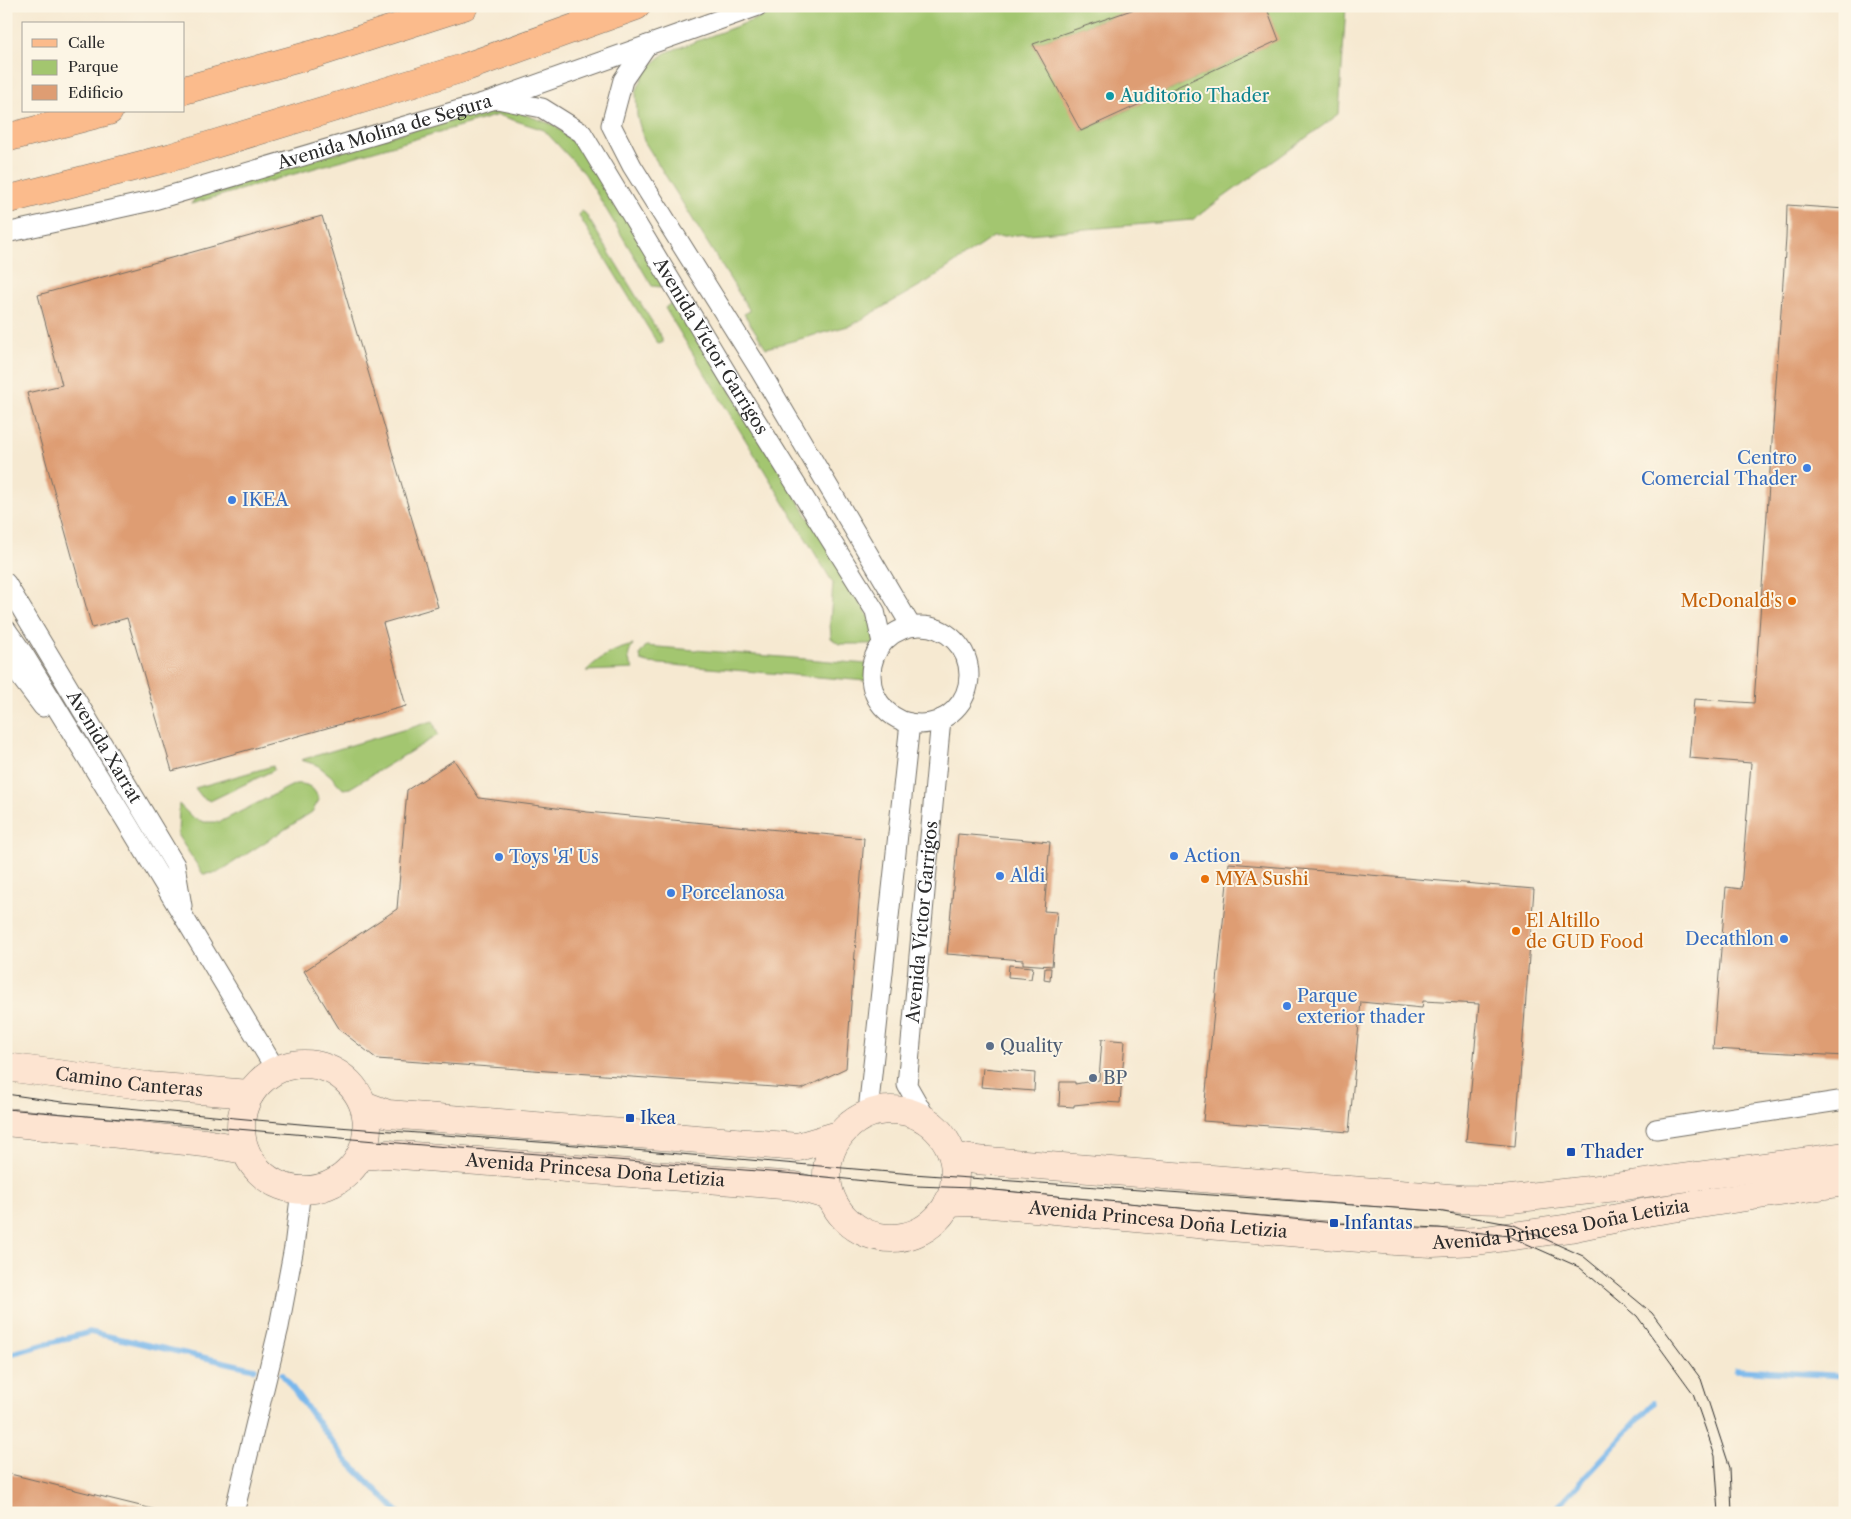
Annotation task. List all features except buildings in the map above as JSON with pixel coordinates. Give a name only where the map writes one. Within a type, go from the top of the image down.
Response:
[{"type":"main road","points":[[185,90],[318,53],[464,6]]},
{"type":"main road","points":[[6,200],[172,157],[463,68],[636,6]]},
{"type":"main road","points":[[6,138],[106,112]]},
{"type":"street","name":"Avenida Molina de Segura","points":[[6,233],[151,200],[496,98],[758,6]]},
{"type":"street","name":"Avenida Víctor Garrigos","points":[[647,45],[623,80],[611,125],[632,166],[759,369],[911,626]]},
{"type":"street","name":"Avenida Víctor Garrigos","points":[[496,98],[542,108],[582,133],[723,366],[875,611],[882,643]]},
{"type":"street","name":"Avenida Xarrat","points":[[6,583],[175,865],[184,917]]},
{"type":"street","points":[[928,625],[944,631],[957,642],[966,657],[969,674],[965,694],[955,709],[941,719],[925,724],[910,723],[894,717],[881,706],[873,691],[870,674],[873,658],[882,643],[895,632],[911,626],[928,625]]},
{"type":"street","name":"Avenida Xarrat","points":[[6,629],[126,821],[276,1070]]},
{"type":"street","name":"Avenida Xarrat","points":[[6,658],[126,821]]},
{"type":"street","name":"Avenida Víctor Garrigos","points":[[927,1120],[907,1085],[941,719]]},
{"type":"street","name":"Avenida Víctor Garrigos","points":[[875,1111],[869,1102],[910,723]]},
{"type":"street","points":[[302,1064],[328,1068],[343,1077],[355,1090],[364,1105],[368,1131],[360,1156],[345,1175],[325,1187],[301,1190],[277,1184],[258,1170],[245,1150],[241,1121],[244,1107],[250,1094],[262,1080],[276,1070],[302,1064]]},
{"type":"street","name":"Camino Canteras","points":[[6,1067],[148,1086],[250,1094]]},
{"type":"street","points":[[1656,1129],[1845,1100]]},
{"type":"street","points":[[364,1105],[388,1114],[397,1115],[798,1147],[839,1136]]},
{"type":"street","points":[[897,1109],[927,1120],[944,1136],[955,1165],[955,1181],[948,1203],[939,1216],[921,1231],[899,1238],[876,1236],[855,1227],[839,1211],[830,1196],[826,1172],[830,1153],[839,1136],[855,1120],[875,1111],[897,1109]]},
{"type":"street","points":[[6,1122],[205,1143],[245,1150]]},
{"type":"street","name":"Avenida Princesa Doña Letizia","points":[[360,1156],[388,1154],[795,1186],[830,1196]]},
{"type":"street","name":"Avenida Princesa Doña Letizia","points":[[952,1156],[986,1161],[1462,1199],[1502,1200],[1626,1186],[1845,1156]]},
{"type":"street","name":"Avenida Princesa Doña Letizia","points":[[948,1203],[972,1202],[1226,1227],[1395,1242],[1432,1243],[1477,1241],[1551,1230],[1646,1212],[1845,1182]]},
{"type":"street","points":[[234,1513],[279,1327],[294,1247],[301,1190]]},
{"type":"green space","points":[[791,6],[1143,6],[1033,44],[1082,131],[1278,40],[1266,6],[1346,6],[1339,114],[1192,220],[993,237],[928,281],[852,325],[766,348],[744,314],[750,311],[644,141],[637,116],[636,92],[646,70],[665,53]]},
{"type":"green space","points":[[504,107],[554,125],[584,151],[663,279],[661,287],[652,286],[585,174],[544,130],[498,115],[191,204],[198,194],[472,112]]},
{"type":"green space","points":[[581,211],[585,213],[662,338],[662,343],[658,344],[579,216]]},
{"type":"green space","points":[[677,302],[872,622],[876,644],[839,644],[831,638],[830,623],[833,583],[665,308]]},
{"type":"green space","points":[[633,645],[629,657],[634,669],[586,671],[608,654]]},
{"type":"green space","points":[[646,646],[867,664],[866,681],[648,663],[641,661],[640,654]]},
{"type":"green space","points":[[433,721],[438,735],[350,788],[343,789],[317,765],[301,760]]},
{"type":"green space","points":[[273,766],[274,770],[210,801],[202,797],[195,788]]},
{"type":"green space","points":[[295,784],[307,785],[315,792],[319,800],[312,812],[217,873],[203,874],[178,836],[179,804],[193,818],[204,822],[220,822]]},
{"type":"waterway","points":[[6,1355],[90,1332],[255,1369]]},
{"type":"waterway","points":[[1736,1370],[1845,1376]]},
{"type":"waterway","points":[[282,1374],[345,1459],[399,1513]]},
{"type":"waterway","points":[[1552,1513],[1653,1403]]},
{"type":"tram line","points":[[6,1094],[62,1102],[311,1125],[552,1143],[913,1174],[1438,1211],[1514,1225],[1583,1256],[1652,1313],[1701,1379],[1730,1468],[1732,1513]]},
{"type":"tram line","points":[[6,1109],[410,1144],[796,1174],[915,1186],[974,1188],[1334,1223],[1439,1228],[1509,1236],[1579,1267],[1637,1316],[1693,1393],[1715,1456],[1719,1513]]},
{"type":"place","name":"Auditorio Thader","points":[[1110,96]]},
{"type":"place","name":"Centro Comercial Thader","points":[[1807,468]]},
{"type":"place","name":"IKEA","points":[[232,500]]},
{"type":"place","name":"McDonald's","points":[[1792,601]]},
{"type":"place","name":"Action","points":[[1174,856]]},
{"type":"place","name":"Toys 'Я' Us","points":[[499,857]]},
{"type":"place","name":"Aldi","points":[[1000,876]]},
{"type":"place","name":"MYA Sushi","points":[[1205,879]]},
{"type":"place","name":"Porcelanosa","points":[[671,893]]},
{"type":"place","name":"El Altillo de GUD Food","points":[[1516,931]]},
{"type":"place","name":"Decathlon","points":[[1784,939]]},
{"type":"place","name":"Parque exterior thader","points":[[1287,1006]]},
{"type":"place","name":"Quality","points":[[990,1046]]},
{"type":"place","name":"BP","points":[[1093,1078]]},
{"type":"place","name":"Ikea","points":[[630,1118]]},
{"type":"place","name":"Thader","points":[[1571,1152]]},
{"type":"place","name":"Infantas","points":[[1334,1223]]}]
